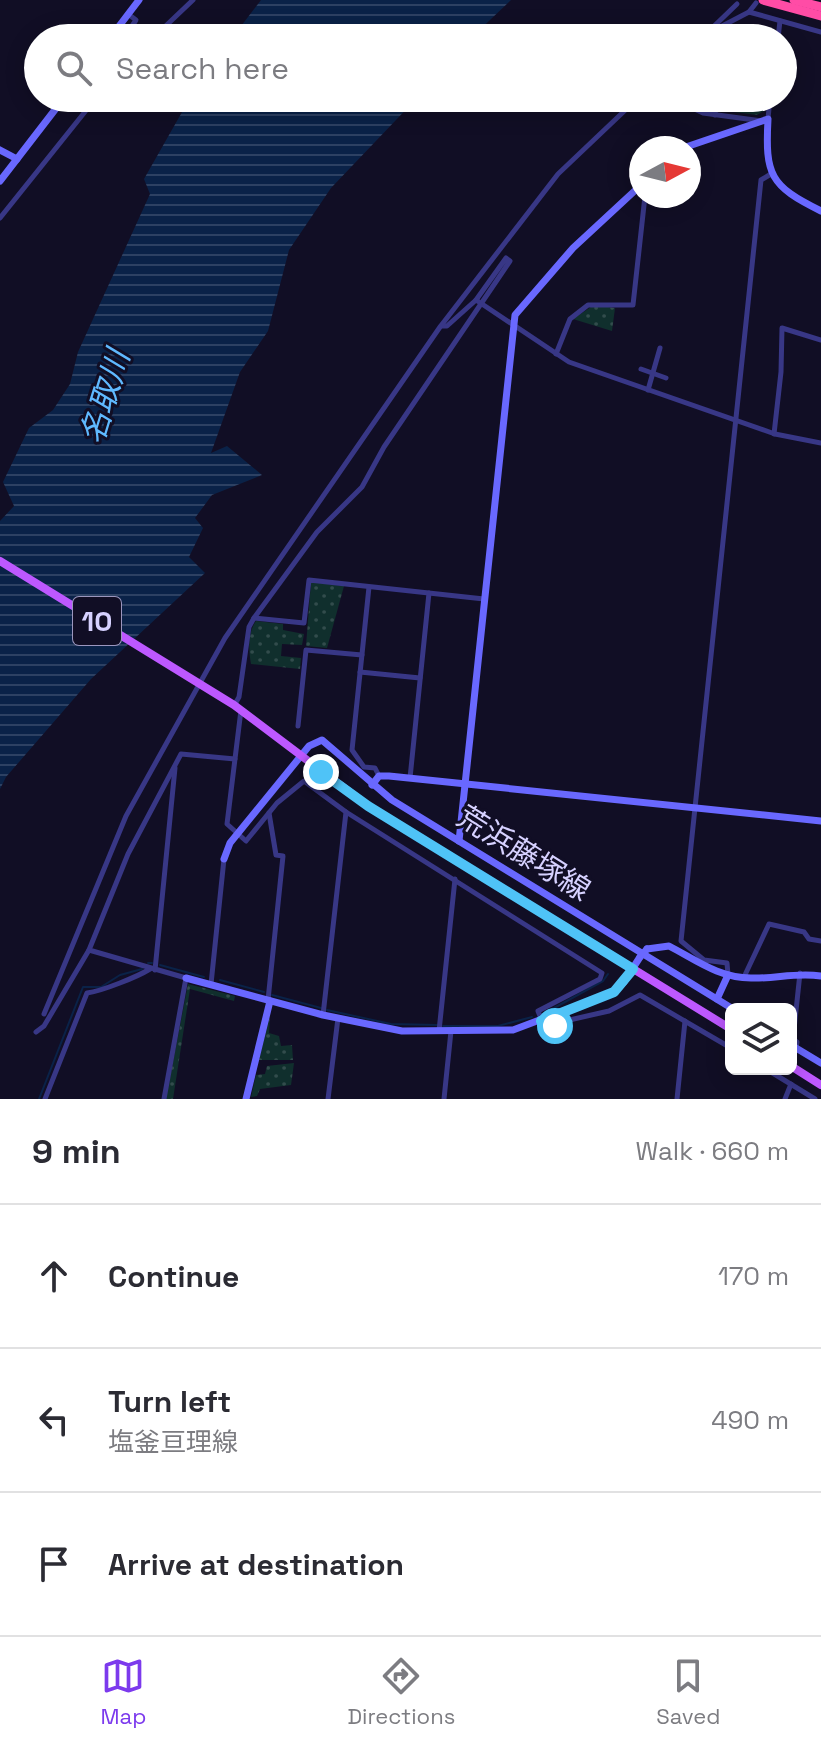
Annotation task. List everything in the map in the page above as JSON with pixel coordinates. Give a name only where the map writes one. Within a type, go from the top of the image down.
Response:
[{"type":"highway","points":[[794,0],[821,7]]},
{"type":"highway","points":[[759,2],[821,16]]},
{"type":"main road","name":"10","points":[[0,561],[237,708],[368,806],[725,1025]]},
{"type":"main road","points":[[797,1070],[821,1085]]},
{"type":"street","points":[[120,24],[139,0]]},
{"type":"street","points":[[167,24],[193,0]]},
{"type":"street","points":[[726,24],[749,12],[759,2]]},
{"type":"street","points":[[716,24],[737,4]]},
{"type":"street","points":[[749,12],[791,24]]},
{"type":"street","points":[[128,14],[136,20],[133,24]]},
{"type":"street","points":[[797,26],[821,32]]},
{"type":"street","points":[[0,181],[53,112]]},
{"type":"street","points":[[0,218],[85,112]]},
{"type":"street","points":[[44,1014],[126,816],[197,682],[441,326],[558,174],[623,112]]},
{"type":"street","points":[[701,112],[765,120]]},
{"type":"street","points":[[767,112],[767,160],[771,174],[781,189],[821,211]]},
{"type":"street","points":[[701,142],[765,120]]},
{"type":"street","points":[[0,150],[17,159]]},
{"type":"street","points":[[717,999],[728,975],[727,963],[704,960],[681,941],[761,180],[771,174]]},
{"type":"street","points":[[459,841],[513,325],[519,310],[573,248],[629,196]]},
{"type":"street","points":[[556,354],[570,319],[588,305],[633,305],[644,208]]},
{"type":"street","points":[[441,326],[447,326],[478,303],[510,261],[506,258],[478,303],[384,447],[362,487],[317,532],[249,627],[237,708],[227,824],[246,841],[269,812],[304,781],[346,812],[602,973],[600,979],[538,1011],[546,1031],[565,1021],[609,1011],[640,995],[725,1044]]},
{"type":"street","points":[[478,303],[569,362],[774,434],[821,443]]},
{"type":"street","points":[[774,434],[782,328],[821,340]]},
{"type":"street","points":[[648,390],[660,348]]},
{"type":"street","points":[[641,369],[666,378]]},
{"type":"street","points":[[254,618],[304,623],[309,580],[484,599]]},
{"type":"street","points":[[369,587],[352,750],[364,767],[375,768],[379,776]]},
{"type":"street","points":[[410,778],[429,593]]},
{"type":"street","points":[[298,726],[306,650],[362,655]]},
{"type":"street","points":[[360,672],[420,678]]},
{"type":"street","name":"荒浜藤塚線","points":[[302,756],[309,746],[322,740],[372,785],[725,1004]]},
{"type":"street","points":[[36,1032],[44,1026],[89,950],[128,854],[181,754],[235,759]]},
{"type":"street","points":[[211,984],[224,859],[237,834],[302,756]]},
{"type":"street","points":[[153,969],[175,764]]},
{"type":"street","points":[[379,776],[821,821]]},
{"type":"street","points":[[372,785],[379,776]]},
{"type":"street","points":[[246,1099],[269,1000],[283,856],[276,855],[269,812]]},
{"type":"street","points":[[323,1015],[346,812]]},
{"type":"street","points":[[439,1031],[455,879]]},
{"type":"street","points":[[743,978],[769,924],[804,932],[809,939],[821,941]]},
{"type":"street","points":[[89,950],[323,1015],[388,1029],[439,1031],[503,1032],[541,1021],[614,992],[647,949],[669,946],[698,964],[743,978],[800,973],[821,976]]},
{"type":"street","points":[[45,1099],[87,993],[104,990],[120,979],[153,969]]},
{"type":"street","points":[[797,1003],[800,973]]},
{"type":"street","points":[[164,1099],[186,978]]},
{"type":"street","points":[[328,1099],[338,1018]]},
{"type":"street","points":[[677,1099],[685,1021]]},
{"type":"street","points":[[444,1099],[451,1031]]},
{"type":"street","points":[[797,1048],[821,1063]]},
{"type":"street","points":[[776,1075],[815,1099]]},
{"type":"street","points":[[785,1099],[791,1084]]},
{"type":"green space","points":[[734,112],[762,112],[757,115]]},
{"type":"green space","points":[[594,305],[615,308],[612,331],[573,319]]},
{"type":"green space","points":[[311,582],[344,586],[327,648],[306,646]]},
{"type":"green space","points":[[256,621],[283,624],[283,630],[304,634],[302,645],[282,644],[281,656],[301,658],[300,669],[251,664],[250,637]]},
{"type":"green space","points":[[188,984],[235,996],[234,1001],[190,989],[173,1099],[166,1099]]},
{"type":"green space","points":[[270,1016],[269,1033],[279,1036],[281,1046],[292,1045],[293,1060],[259,1060]]},
{"type":"green space","points":[[294,1063],[291,1085],[260,1089],[257,1096],[251,1097],[256,1075],[265,1074],[267,1066]]},
{"type":"water","points":[[261,0],[511,0],[486,24],[243,24]]},
{"type":"water","name":"名取川","points":[[182,112],[404,112],[331,188],[289,250],[268,331],[240,372],[211,453],[227,446],[262,475],[212,495],[195,518],[203,528],[189,557],[205,573],[91,679],[6,777],[0,789],[0,521],[14,506],[3,482],[29,428],[53,410],[70,384],[78,352],[150,194],[144,179]]},
{"type":"waterway","points":[[160,965],[204,977]]},
{"type":"waterway","points":[[39,1099],[83,987],[101,987],[120,975],[142,969]]},
{"type":"waterway","points":[[545,1013],[603,981],[608,974]]},
{"type":"waterway","points":[[220,980],[264,992]]},
{"type":"waterway","points":[[272,995],[321,1008]]},
{"type":"waterway","points":[[327,1010],[391,1024],[437,1025]]},
{"type":"waterway","points":[[443,1026],[498,1026],[532,1017]]},
{"type":"route","points":[[321,772],[368,806],[633,969],[614,992],[541,1021],[546,1031],[555,1026]]}]
